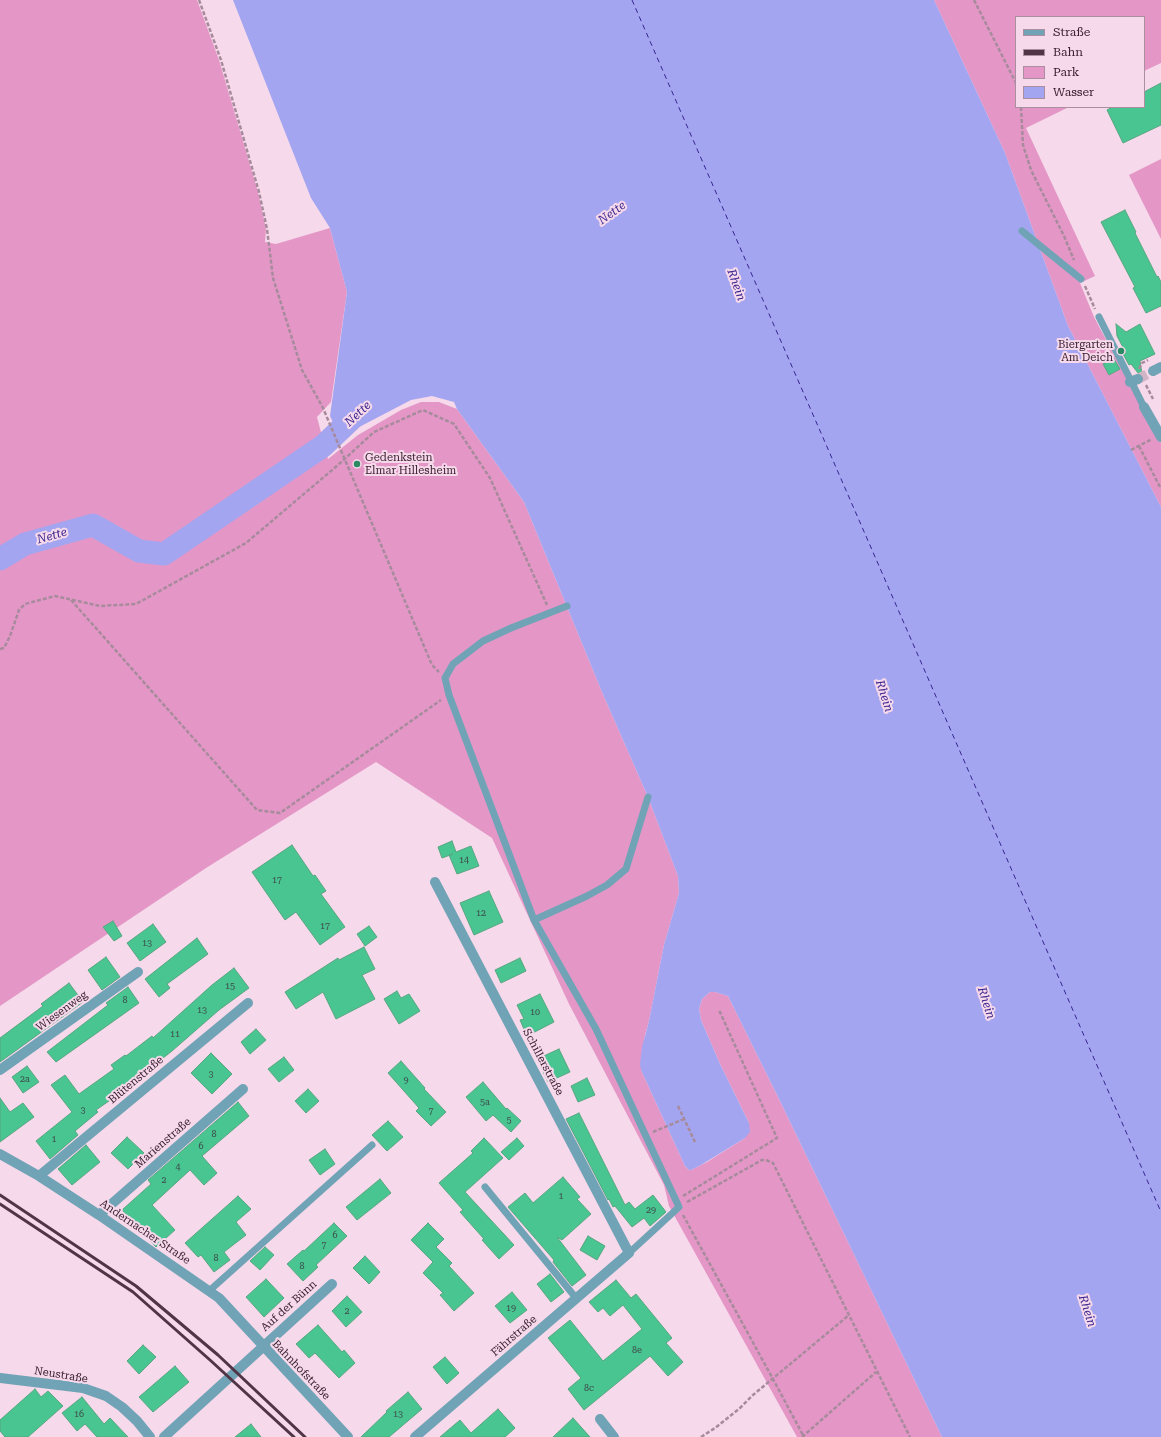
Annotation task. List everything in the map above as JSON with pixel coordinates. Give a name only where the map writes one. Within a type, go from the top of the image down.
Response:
[{"type":"street","points":[[1144,408],[1161,436]]},
{"type":"street","name":"Schillerstraße","points":[[435,882],[629,1253]]},
{"type":"street","name":"Wiesenweg","points":[[0,1070],[138,972]]},
{"type":"street","name":"Blütenstraße","points":[[39,1176],[248,1003]]},
{"type":"street","name":"Marienstraße","points":[[99,1215],[243,1089]]},
{"type":"street","name":"Andernacher Straße","points":[[0,1154],[39,1176],[99,1215],[219,1298],[263,1346]]},
{"type":"street","name":"Fährstraße","points":[[415,1437],[629,1253]]},
{"type":"street","name":"Auf der Bünn","points":[[263,1346],[332,1284]]},
{"type":"street","name":"Bahnhofstraße","points":[[164,1437],[263,1346],[348,1437]]},
{"type":"street","name":"Neustraße","points":[[0,1378],[82,1388],[106,1396],[122,1407],[137,1421],[150,1437]]},
{"type":"street","points":[[600,1419],[614,1437]]},
{"type":"lane","points":[[1022,231],[1081,278]]},
{"type":"lane","points":[[1099,317],[1136,377],[1144,408]]},
{"type":"lane","points":[[567,606],[510,628],[484,641],[454,664],[445,678],[449,695],[534,920],[596,1029],[677,1204],[629,1253]]},
{"type":"lane","points":[[534,920],[587,896],[607,885],[626,869],[648,797]]},
{"type":"lane","points":[[209,1291],[372,1145]]},
{"type":"lane","points":[[484,1187],[576,1298]]},
{"type":"path","points":[[199,0],[221,60],[259,192],[267,229],[273,278],[302,370],[323,408],[432,665],[445,678]]},
{"type":"path","points":[[974,0],[1015,81]]},
{"type":"path","points":[[1021,108],[1023,145],[1031,170],[1064,236],[1099,317]]},
{"type":"path","points":[[1136,377],[1142,363]]},
{"type":"path","points":[[0,649],[4,648],[19,610],[25,604],[54,596],[100,606],[136,604],[246,543],[374,432],[423,410],[454,424],[490,478],[550,613]]},
{"type":"path","points":[[1131,450],[1161,436]]},
{"type":"path","points":[[1139,446],[1161,489]]},
{"type":"path","points":[[70,599],[257,810],[280,813],[449,695]]},
{"type":"path","points":[[677,1204],[777,1138],[719,1010]]},
{"type":"path","points":[[678,1106],[695,1142]]},
{"type":"path","points":[[645,1135],[684,1119]]},
{"type":"path","points":[[677,1204],[762,1160],[772,1163],[910,1437]]},
{"type":"path","points":[[677,1204],[774,1379],[803,1436],[876,1372]]},
{"type":"path","points":[[701,1437],[715,1428],[849,1315]]},
{"type":"green space","points":[[0,0],[197,0],[219,60],[258,192],[266,229],[265,242],[276,244],[330,228],[347,292],[331,402],[317,417],[328,459],[358,435],[401,410],[421,402],[439,402],[457,409],[524,502],[602,692],[648,797],[678,876],[679,893],[664,945],[645,1035],[641,1070],[685,1166],[691,1170],[707,1162],[745,1138],[749,1123],[720,1064],[701,1020],[699,1009],[702,999],[710,992],[715,992],[728,996],[942,1437],[797,1437],[669,1206],[664,1185],[569,1004],[492,838],[376,762],[206,868],[0,1006]]},
{"type":"green space","points":[[934,0],[1161,0],[1161,63],[1145,71],[1145,16],[1015,16],[1015,108],[1067,108],[1026,128],[1095,276],[1080,283],[1094,317],[1161,443],[1161,507],[1068,326],[1005,153]]},
{"type":"green space","points":[[1161,159],[1161,239],[1129,175]]},
{"type":"water","name":"Rhein","points":[[233,0],[934,0],[1005,153],[1068,326],[1161,507],[1161,1437],[942,1437],[728,996],[715,992],[710,992],[702,999],[699,1009],[701,1020],[720,1064],[749,1123],[750,1132],[745,1138],[701,1165],[691,1170],[685,1166],[641,1070],[640,1064],[642,1047],[649,1021],[664,945],[679,893],[678,876],[648,797],[602,692],[524,502],[457,409],[454,402],[432,396],[411,400],[340,437],[330,416],[347,292],[330,228],[311,198]]},
{"type":"building","points":[[1161,83],[1161,125],[1123,143],[1107,110],[1110,108],[1145,108],[1145,91]]},
{"type":"building","points":[[1125,210],[1157,277],[1158,276],[1161,282],[1161,306],[1146,313],[1133,288],[1135,287],[1101,222]]},
{"type":"building","points":[[1116,324],[1126,332],[1140,324],[1155,354],[1140,361],[1142,374],[1138,373],[1131,364],[1129,365],[1123,354],[1126,353],[1117,336]]},
{"type":"building","points":[[1114,359],[1120,369],[1109,375],[1103,364]]},
{"type":"building","points":[[452,841],[456,852],[471,846],[479,866],[457,874],[449,855],[442,858],[438,847]]},
{"type":"building","points":[[292,845],[313,876],[315,875],[326,891],[321,894],[345,927],[320,945],[296,912],[285,920],[252,872]]},
{"type":"building","points":[[489,891],[503,922],[474,935],[460,903]]},
{"type":"building","points":[[113,921],[122,936],[114,941],[103,927]]},
{"type":"building","points":[[153,924],[166,942],[140,961],[127,943]]},
{"type":"building","points":[[369,926],[377,937],[365,946],[357,934]]},
{"type":"building","points":[[197,938],[208,954],[167,984],[170,988],[159,997],[145,979]]},
{"type":"building","points":[[364,947],[375,969],[362,975],[375,999],[336,1019],[323,992],[296,1009],[285,992],[338,958],[339,960]]},
{"type":"building","points":[[106,957],[120,977],[102,990],[88,970]]},
{"type":"building","points":[[520,958],[526,971],[501,983],[495,970]]},
{"type":"building","points":[[234,968],[249,988],[219,1010],[172,1051],[140,1076],[142,1078],[96,1110],[98,1112],[75,1131],[78,1135],[50,1159],[36,1141],[72,1112],[51,1085],[65,1075],[79,1094],[114,1069],[111,1065],[125,1055],[126,1056],[152,1036],[153,1038],[212,985]]},
{"type":"building","points":[[69,983],[83,1002],[0,1062],[0,1038],[43,1006],[41,1004]]},
{"type":"building","points":[[128,987],[139,1003],[56,1062],[47,1052],[108,1005],[106,1003]]},
{"type":"building","points":[[397,991],[401,998],[409,994],[420,1011],[399,1024],[384,999]]},
{"type":"building","points":[[540,994],[554,1022],[527,1036],[520,1020],[524,1019],[517,1005]]},
{"type":"building","points":[[256,1029],[266,1040],[250,1054],[241,1042]]},
{"type":"building","points":[[559,1049],[570,1072],[548,1082],[537,1059]]},
{"type":"building","points":[[211,1053],[232,1074],[212,1094],[191,1073]]},
{"type":"building","points":[[284,1057],[294,1070],[279,1082],[268,1069]]},
{"type":"building","points":[[401,1061],[425,1088],[424,1089],[446,1112],[431,1126],[416,1111],[419,1108],[388,1073]]},
{"type":"building","points":[[27,1066],[39,1082],[23,1093],[12,1077]]},
{"type":"building","points":[[587,1078],[595,1095],[578,1102],[571,1086]]},
{"type":"building","points":[[483,1082],[506,1109],[507,1108],[521,1121],[511,1132],[493,1115],[486,1121],[466,1097]]},
{"type":"building","points":[[308,1089],[319,1101],[306,1113],[295,1101]]},
{"type":"building","points":[[0,1098],[10,1112],[23,1103],[34,1117],[0,1142]]},
{"type":"building","points":[[238,1102],[249,1116],[202,1156],[217,1173],[204,1185],[190,1170],[152,1205],[175,1230],[156,1247],[122,1210],[151,1184],[148,1180]]},
{"type":"building","points":[[579,1113],[625,1205],[629,1202],[635,1209],[653,1195],[666,1212],[650,1226],[644,1218],[632,1227],[615,1206],[613,1207],[609,1199],[608,1200],[566,1119]]},
{"type":"building","points":[[388,1121],[403,1137],[387,1151],[372,1135]]},
{"type":"building","points":[[127,1137],[144,1153],[128,1169],[111,1153]]},
{"type":"building","points":[[484,1138],[503,1158],[465,1192],[514,1245],[499,1259],[482,1240],[484,1239],[460,1212],[463,1210],[439,1183],[473,1153],[471,1151]]},
{"type":"building","points":[[517,1138],[524,1146],[509,1160],[501,1152]]},
{"type":"building","points":[[86,1145],[100,1162],[72,1185],[58,1169]]},
{"type":"building","points":[[325,1149],[335,1164],[320,1175],[309,1160]]},
{"type":"building","points":[[563,1177],[580,1197],[577,1199],[591,1214],[562,1240],[557,1237],[586,1275],[572,1286],[553,1262],[554,1260],[508,1207],[525,1193],[533,1203]]},
{"type":"building","points":[[380,1179],[391,1193],[357,1220],[346,1207]]},
{"type":"building","points":[[238,1196],[251,1209],[236,1222],[246,1235],[224,1252],[230,1260],[214,1272],[201,1255],[198,1257],[185,1243]]},
{"type":"building","points":[[334,1223],[347,1236],[316,1265],[318,1267],[303,1281],[287,1264],[303,1250],[304,1251]]},
{"type":"building","points":[[428,1223],[444,1239],[436,1247],[452,1263],[449,1266],[474,1293],[454,1311],[440,1295],[443,1293],[423,1273],[433,1262],[411,1240]]},
{"type":"building","points":[[588,1236],[605,1246],[597,1260],[580,1250]]},
{"type":"building","points":[[265,1247],[274,1255],[260,1270],[250,1261]]},
{"type":"building","points":[[365,1256],[380,1272],[369,1284],[353,1268]]},
{"type":"building","points":[[550,1274],[564,1292],[551,1302],[537,1284]]},
{"type":"building","points":[[266,1279],[284,1298],[264,1317],[246,1297]]},
{"type":"building","points":[[616,1280],[631,1298],[636,1294],[672,1338],[666,1343],[683,1362],[668,1376],[650,1356],[584,1410],[568,1389],[581,1378],[548,1338],[570,1320],[603,1361],[642,1329],[623,1305],[610,1316],[603,1308],[598,1312],[589,1302]]},
{"type":"building","points":[[512,1292],[527,1310],[510,1323],[495,1306]]},
{"type":"building","points":[[347,1296],[362,1312],[346,1327],[332,1311]]},
{"type":"building","points":[[318,1325],[342,1352],[344,1350],[355,1363],[339,1378],[315,1353],[309,1358],[296,1344]]},
{"type":"building","points":[[143,1345],[156,1357],[139,1374],[127,1361]]},
{"type":"building","points":[[445,1357],[459,1373],[447,1384],[433,1367]]},
{"type":"building","points":[[175,1366],[189,1382],[153,1412],[139,1397]]},
{"type":"building","points":[[35,1389],[41,1397],[48,1391],[63,1406],[28,1437],[5,1437],[0,1431],[0,1420]]},
{"type":"building","points":[[408,1392],[422,1409],[389,1437],[361,1437],[387,1412],[386,1411]]},
{"type":"building","points":[[82,1397],[104,1424],[110,1418],[128,1437],[97,1437],[85,1424],[77,1431],[62,1413]]},
{"type":"building","points":[[498,1409],[515,1428],[505,1437],[440,1437],[460,1420],[471,1433]]},
{"type":"building","points":[[573,1418],[590,1437],[553,1437]]},
{"type":"building","points":[[251,1424],[261,1437],[235,1437]]},
{"type":"waterway","name":"Nette","points":[[0,559],[25,544],[93,525],[139,551],[164,554],[323,446],[361,410]]},
{"type":"ferry route","points":[[632,0],[1161,1212]]},
{"type":"tunnel","points":[[1138,379],[1153,371]]},
{"type":"railway","points":[[0,1195],[136,1286],[218,1355],[305,1437]]},
{"type":"railway","points":[[0,1204],[133,1292],[294,1437]]},
{"type":"place","name":"Biergarten Am Deich","points":[[1121,351]]},
{"type":"place","name":"Gedenkstein Elmar Hillesheim","points":[[357,464]]}]
